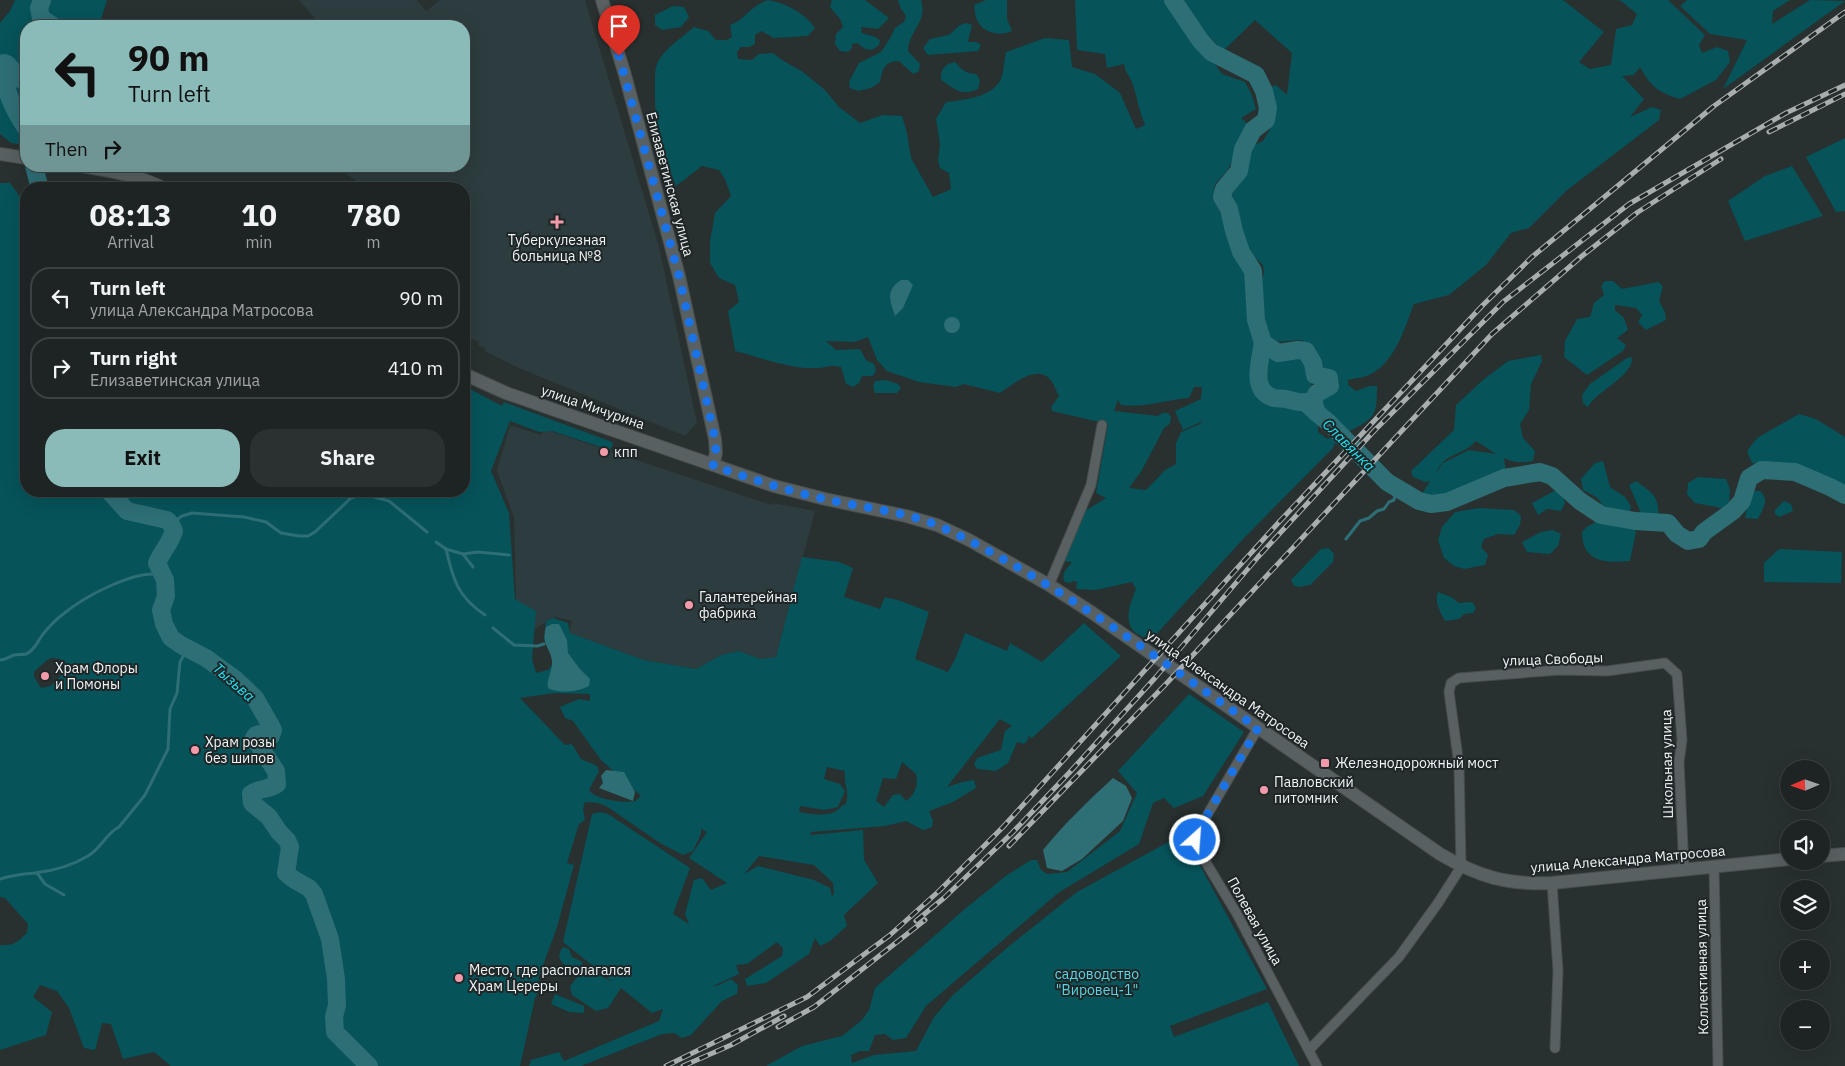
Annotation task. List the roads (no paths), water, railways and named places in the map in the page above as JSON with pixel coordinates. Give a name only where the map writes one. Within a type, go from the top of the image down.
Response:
[{"type":"main road","name":"Елизаветинская улица","points":[[602,0],[625,75],[679,276],[715,439],[716,453],[713,466]]},
{"type":"main road","points":[[0,154],[20,157]]},
{"type":"main road","points":[[116,172],[151,182]]},
{"type":"main road","name":"улица Мичурина","points":[[470,377],[506,393],[713,466]]},
{"type":"main road","name":"улица Александра Матросова","points":[[713,466],[774,486],[906,516],[937,525],[969,540],[1049,585],[1091,612],[1461,867],[1480,876],[1516,884],[1552,884],[1780,860]]},
{"type":"main road","points":[[1830,855],[1845,854]]},
{"type":"street","points":[[1049,585],[1091,485],[1102,424]]},
{"type":"street","name":"улица Свободы","points":[[1461,867],[1458,765],[1449,692],[1451,683],[1459,678],[1559,670],[1607,671],[1665,663]]},
{"type":"street","name":"Школьная улица","points":[[1665,663],[1677,674],[1678,684],[1682,740],[1679,762],[1684,870]]},
{"type":"street","name":"Полевая улица","points":[[1258,728],[1206,817],[1195,831],[1195,840],[1199,852],[1237,914],[1317,1066]]},
{"type":"street","points":[[1309,1050],[1398,957],[1438,903],[1461,867]]},
{"type":"street","name":"Коллективная улица","points":[[1714,867],[1718,1066]]},
{"type":"street","points":[[1552,884],[1558,971],[1555,1048]]},
{"type":"waterway","name":"Тызьва","points":[[42,0],[39,8],[41,18],[44,20]]},
{"type":"waterway","name":"Славянка","points":[[1173,0],[1200,40],[1211,52],[1256,75],[1264,91],[1268,108],[1266,120],[1253,130],[1243,149],[1239,171],[1224,189],[1222,197],[1229,209],[1241,252],[1253,271],[1256,320],[1263,343],[1278,353],[1298,350],[1306,351],[1313,363],[1315,375],[1329,378],[1330,386],[1317,393],[1313,401],[1317,413],[1387,482],[1419,501],[1431,504],[1447,502],[1504,478],[1540,472],[1552,476],[1580,501],[1601,515],[1635,521],[1668,523],[1677,534],[1688,541],[1699,539],[1704,532],[1733,511],[1742,501],[1749,478],[1762,470],[1795,472],[1845,495]]},
{"type":"waterway","name":"Тызьва","points":[[20,79],[4,63],[5,81],[9,97],[20,118]]},
{"type":"waterway","name":"Тызьва","points":[[36,172],[38,182]]},
{"type":"waterway","points":[[1263,343],[1258,375],[1262,389],[1274,398],[1305,402],[1317,413]]},
{"type":"waterway","points":[[1346,539],[1360,521],[1384,509],[1389,502],[1394,500],[1396,488]]},
{"type":"waterway","name":"Тызьва","points":[[114,497],[127,511],[167,520],[174,531],[157,563],[165,580],[166,596],[161,610],[164,624],[171,638],[206,658],[235,679],[255,698],[273,730],[271,736],[259,734],[254,738],[276,771],[277,784],[251,794],[252,803],[269,817],[287,840],[290,847],[286,873],[309,888],[314,894],[330,939],[336,979],[335,1032],[369,1066]]},
{"type":"waterway","points":[[171,524],[182,516],[192,513],[244,517],[266,522],[281,533],[308,536],[354,497]]},
{"type":"waterway","points":[[374,497],[389,501],[427,532]]},
{"type":"waterway","points":[[436,542],[446,549],[463,554],[478,552],[509,555]]},
{"type":"waterway","points":[[446,549],[451,570],[458,587],[468,601],[485,615]]},
{"type":"waterway","points":[[463,554],[473,567]]},
{"type":"waterway","points":[[0,660],[14,655],[29,653],[57,619],[96,593],[124,580],[138,576],[162,575]]},
{"type":"waterway","points":[[493,628],[514,645],[537,646],[544,644]]},
{"type":"waterway","points":[[0,879],[48,871],[76,862],[93,853],[110,833],[119,827],[145,795],[168,749],[170,709],[177,693],[180,662],[187,649]]},
{"type":"waterway","points":[[37,873],[45,884],[64,895]]},
{"type":"railway","points":[[666,1066],[807,997],[890,935],[939,891],[1003,827],[1280,521],[1483,305],[1532,257],[1714,106],[1845,12]]},
{"type":"railway","points":[[916,921],[944,898],[1012,833],[1069,773],[1155,678],[1258,557],[1375,430],[1503,302],[1629,204],[1786,113],[1845,85]]},
{"type":"railway","points":[[1769,132],[1845,94]]},
{"type":"railway","points":[[1009,846],[1165,685],[1492,334],[1582,256],[1638,212],[1721,159]]},
{"type":"railway","points":[[778,1027],[814,1007],[925,920]]},
{"type":"railway","points":[[683,1066],[731,1045],[784,1016]]},
{"type":"place","name":"Туберкулезная больница №8","points":[[557,222]]},
{"type":"place","name":"кпп","points":[[604,452]]},
{"type":"place","name":"Галантерейная фабрика","points":[[689,605]]},
{"type":"place","name":"Храм Флоры и Помоны","points":[[45,676]]},
{"type":"place","name":"Храм розы без шипов","points":[[195,750]]},
{"type":"place","name":"Железнодорожный мост","points":[[1325,763]]},
{"type":"place","name":"Павловский питомник","points":[[1264,790]]},
{"type":"place","name":"Место, где располагался Храм Цереры","points":[[459,978]]},
{"type":"park label","name":"садоводство \"Вировец-1\"","points":[[1097,982]]}]
